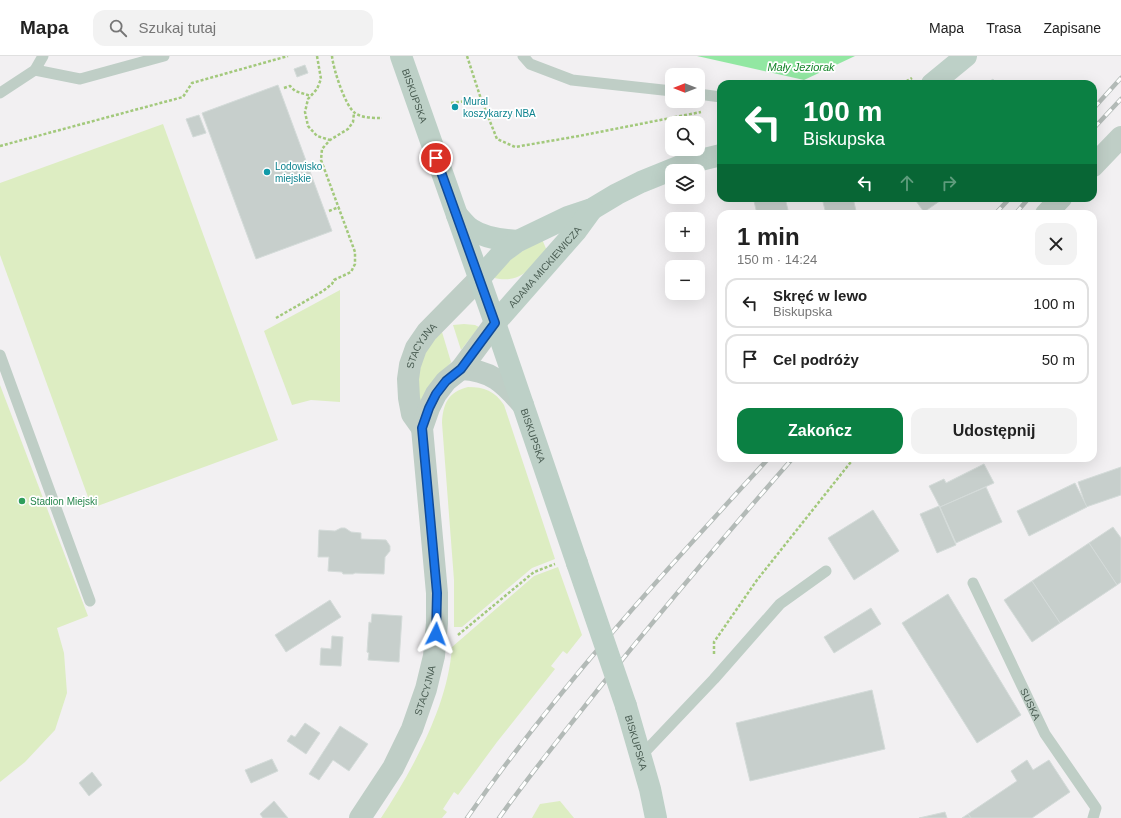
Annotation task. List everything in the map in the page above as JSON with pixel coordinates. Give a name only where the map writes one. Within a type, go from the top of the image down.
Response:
[{"type":"street","name":"BISKUPSKA","points":[[401,56],[523,405],[567,563],[626,706],[650,789],[656,818]]},
{"type":"street","points":[[937,80],[966,56]]},
{"type":"street","points":[[1097,162],[1121,137]]},
{"type":"street","name":"ADAMA MICKIEWICZA","points":[[479,279],[503,252],[518,241],[568,217],[592,209],[648,178],[688,164],[717,157]]},
{"type":"street","points":[[1050,210],[1057,202]]},
{"type":"street","name":"ADAMA MICKIEWICZA","points":[[495,323],[576,231],[592,209]]},
{"type":"street","points":[[456,213],[470,229],[481,234],[500,240],[518,241]]},
{"type":"street","name":"STACYJNA","points":[[422,428],[412,414],[409,398],[408,379],[410,365],[416,348],[428,332],[479,279]]},
{"type":"street","name":"STACYJNA","points":[[360,818],[393,768],[412,729],[426,689],[434,656],[437,623],[437,593],[422,428],[436,394],[446,381],[461,369],[495,323]]},
{"type":"street","points":[[461,369],[473,369],[487,373],[508,387],[523,405]]},
{"type":"lane","points":[[0,93],[35,70],[43,56]]},
{"type":"lane","points":[[35,70],[80,79],[164,56]]},
{"type":"lane","points":[[522,56],[530,64],[572,80],[665,91]]},
{"type":"lane","points":[[705,95],[717,96]]},
{"type":"lane","points":[[0,355],[90,601]]},
{"type":"lane","points":[[641,756],[714,679],[780,604],[826,571]]},
{"type":"lane","name":"SUSKA","points":[[974,583],[1044,734],[1096,808],[1093,818]]},
{"type":"path","points":[[0,146],[183,97],[192,83],[288,56]]},
{"type":"path","points":[[317,56],[321,79],[317,89],[308,99],[305,112],[308,126],[317,136],[330,140]]},
{"type":"path","points":[[332,56],[344,100],[354,113],[369,118],[382,118]]},
{"type":"path","points":[[467,56],[481,99],[497,139],[515,147],[708,112]]},
{"type":"path","points":[[284,88],[290,86],[295,91],[311,96]]},
{"type":"path","points":[[451,103],[481,99]]},
{"type":"path","points":[[276,318],[323,291],[332,284],[334,280],[351,272],[355,264],[355,252],[321,160],[322,149],[330,140],[348,129],[354,122],[354,113]]},
{"type":"path","points":[[329,210],[339,207]]},
{"type":"path","points":[[714,679],[714,642],[757,580],[851,462]]},
{"type":"path","points":[[455,638],[534,572],[567,563]]},
{"type":"shaded area","points":[[163,124],[278,440],[92,508],[0,255],[0,183]]},
{"type":"shaded area","points":[[542,239],[547,251],[530,269],[518,277],[511,279],[494,278],[500,267]]},
{"type":"shaded area","points":[[340,290],[340,402],[311,400],[292,405],[264,331]]},
{"type":"shaded area","points":[[464,324],[479,327],[461,350],[453,325]]},
{"type":"shaded area","points":[[442,332],[451,362],[428,391],[420,408],[420,366],[426,350]]},
{"type":"shaded area","name":"Stadion Miejski","points":[[0,385],[88,616],[57,628],[64,653],[67,693],[55,730],[25,762],[0,782]]},
{"type":"shaded area","points":[[468,387],[484,389],[493,393],[504,405],[555,559],[532,568],[462,627],[454,627],[454,580],[442,423],[445,405],[448,400],[456,392]]},
{"type":"shaded area","points":[[558,567],[582,635],[567,654],[563,651],[551,666],[555,669],[497,742],[458,795],[454,792],[443,809],[447,812],[442,818],[381,818],[405,779],[427,736],[444,692],[452,647],[534,576]]},
{"type":"shaded area","points":[[560,801],[574,818],[532,818],[540,804]]},
{"type":"water","name":"Mały Jeziorak","points":[[697,56],[855,56],[804,80]]},
{"type":"building","points":[[305,65],[308,73],[297,77],[294,69]]},
{"type":"building","name":"Lodowisko miejskie","points":[[278,85],[332,231],[256,259],[202,113]]},
{"type":"building","points":[[199,115],[206,133],[193,137],[186,119]]},
{"type":"building","points":[[754,202],[786,202],[788,210],[756,210]]},
{"type":"building","points":[[823,202],[854,202],[856,210],[825,210]]},
{"type":"building","points":[[917,202],[938,202],[927,210],[923,210]]},
{"type":"building","points":[[984,464],[994,483],[940,507],[929,486],[944,479],[946,483]]},
{"type":"building","points":[[1121,467],[1121,495],[1086,507],[1078,482]]},
{"type":"building","points":[[1075,483],[1087,507],[1029,536],[1017,511]]},
{"type":"building","points":[[986,487],[1002,522],[956,543],[940,507]]},
{"type":"building","points":[[939,506],[956,545],[937,553],[920,514]]},
{"type":"building","points":[[873,510],[899,551],[854,580],[828,538]]},
{"type":"building","points":[[1113,527],[1121,538],[1121,582],[1117,585],[1089,543]]},
{"type":"building","points":[[345,528],[351,532],[361,533],[361,539],[386,540],[390,546],[390,551],[385,557],[384,574],[343,574],[342,572],[328,571],[329,557],[318,557],[319,530],[335,531]]},
{"type":"building","points":[[1089,543],[1117,585],[1060,623],[1032,581]]},
{"type":"building","points":[[1032,581],[1060,623],[1032,642],[1004,600]]},
{"type":"building","points":[[948,594],[1021,715],[977,743],[902,623]]},
{"type":"building","points":[[330,600],[341,617],[286,652],[275,635]]},
{"type":"building","points":[[871,608],[881,624],[834,653],[824,637]]},
{"type":"building","points":[[372,614],[402,616],[399,662],[368,660],[369,653],[367,652],[369,622],[371,623]]},
{"type":"building","points":[[332,636],[343,637],[341,666],[320,665],[321,648],[331,649]]},
{"type":"building","points":[[872,690],[885,749],[750,781],[736,723]]},
{"type":"building","points":[[305,723],[320,733],[306,754],[287,741],[291,735],[295,737]]},
{"type":"building","points":[[340,726],[368,744],[349,771],[333,760],[319,780],[309,774]]},
{"type":"building","points":[[272,759],[278,771],[251,783],[245,770]]},
{"type":"building","points":[[1027,760],[1033,770],[1049,760],[1070,792],[1032,818],[971,818],[968,814],[1017,781],[1011,771]]},
{"type":"building","points":[[92,772],[102,785],[89,796],[79,783]]},
{"type":"building","points":[[274,801],[288,818],[263,818],[260,814]]},
{"type":"building","points":[[945,812],[947,818],[919,818]]},
{"type":"building","points":[[968,814],[971,818],[962,818]]},
{"type":"railway","points":[[1097,105],[1121,78]]},
{"type":"railway","points":[[1097,125],[1121,99]]},
{"type":"railway","points":[[999,210],[1006,202]]},
{"type":"railway","points":[[1018,210],[1026,202]]},
{"type":"railway","points":[[467,818],[501,770],[574,678],[651,588],[765,462]]},
{"type":"railway","points":[[499,818],[600,687],[671,600],[790,462]]},
{"type":"place","name":"Mural koszykarzy NBA","points":[[455,107]]},
{"type":"place","name":"Lodowisko miejskie","points":[[267,172]]},
{"type":"place","name":"Stadion Miejski","points":[[22,501]]},
{"type":"route","points":[[436,158],[495,323],[461,369],[446,381],[436,394],[422,428],[437,593],[436,634]]}]
